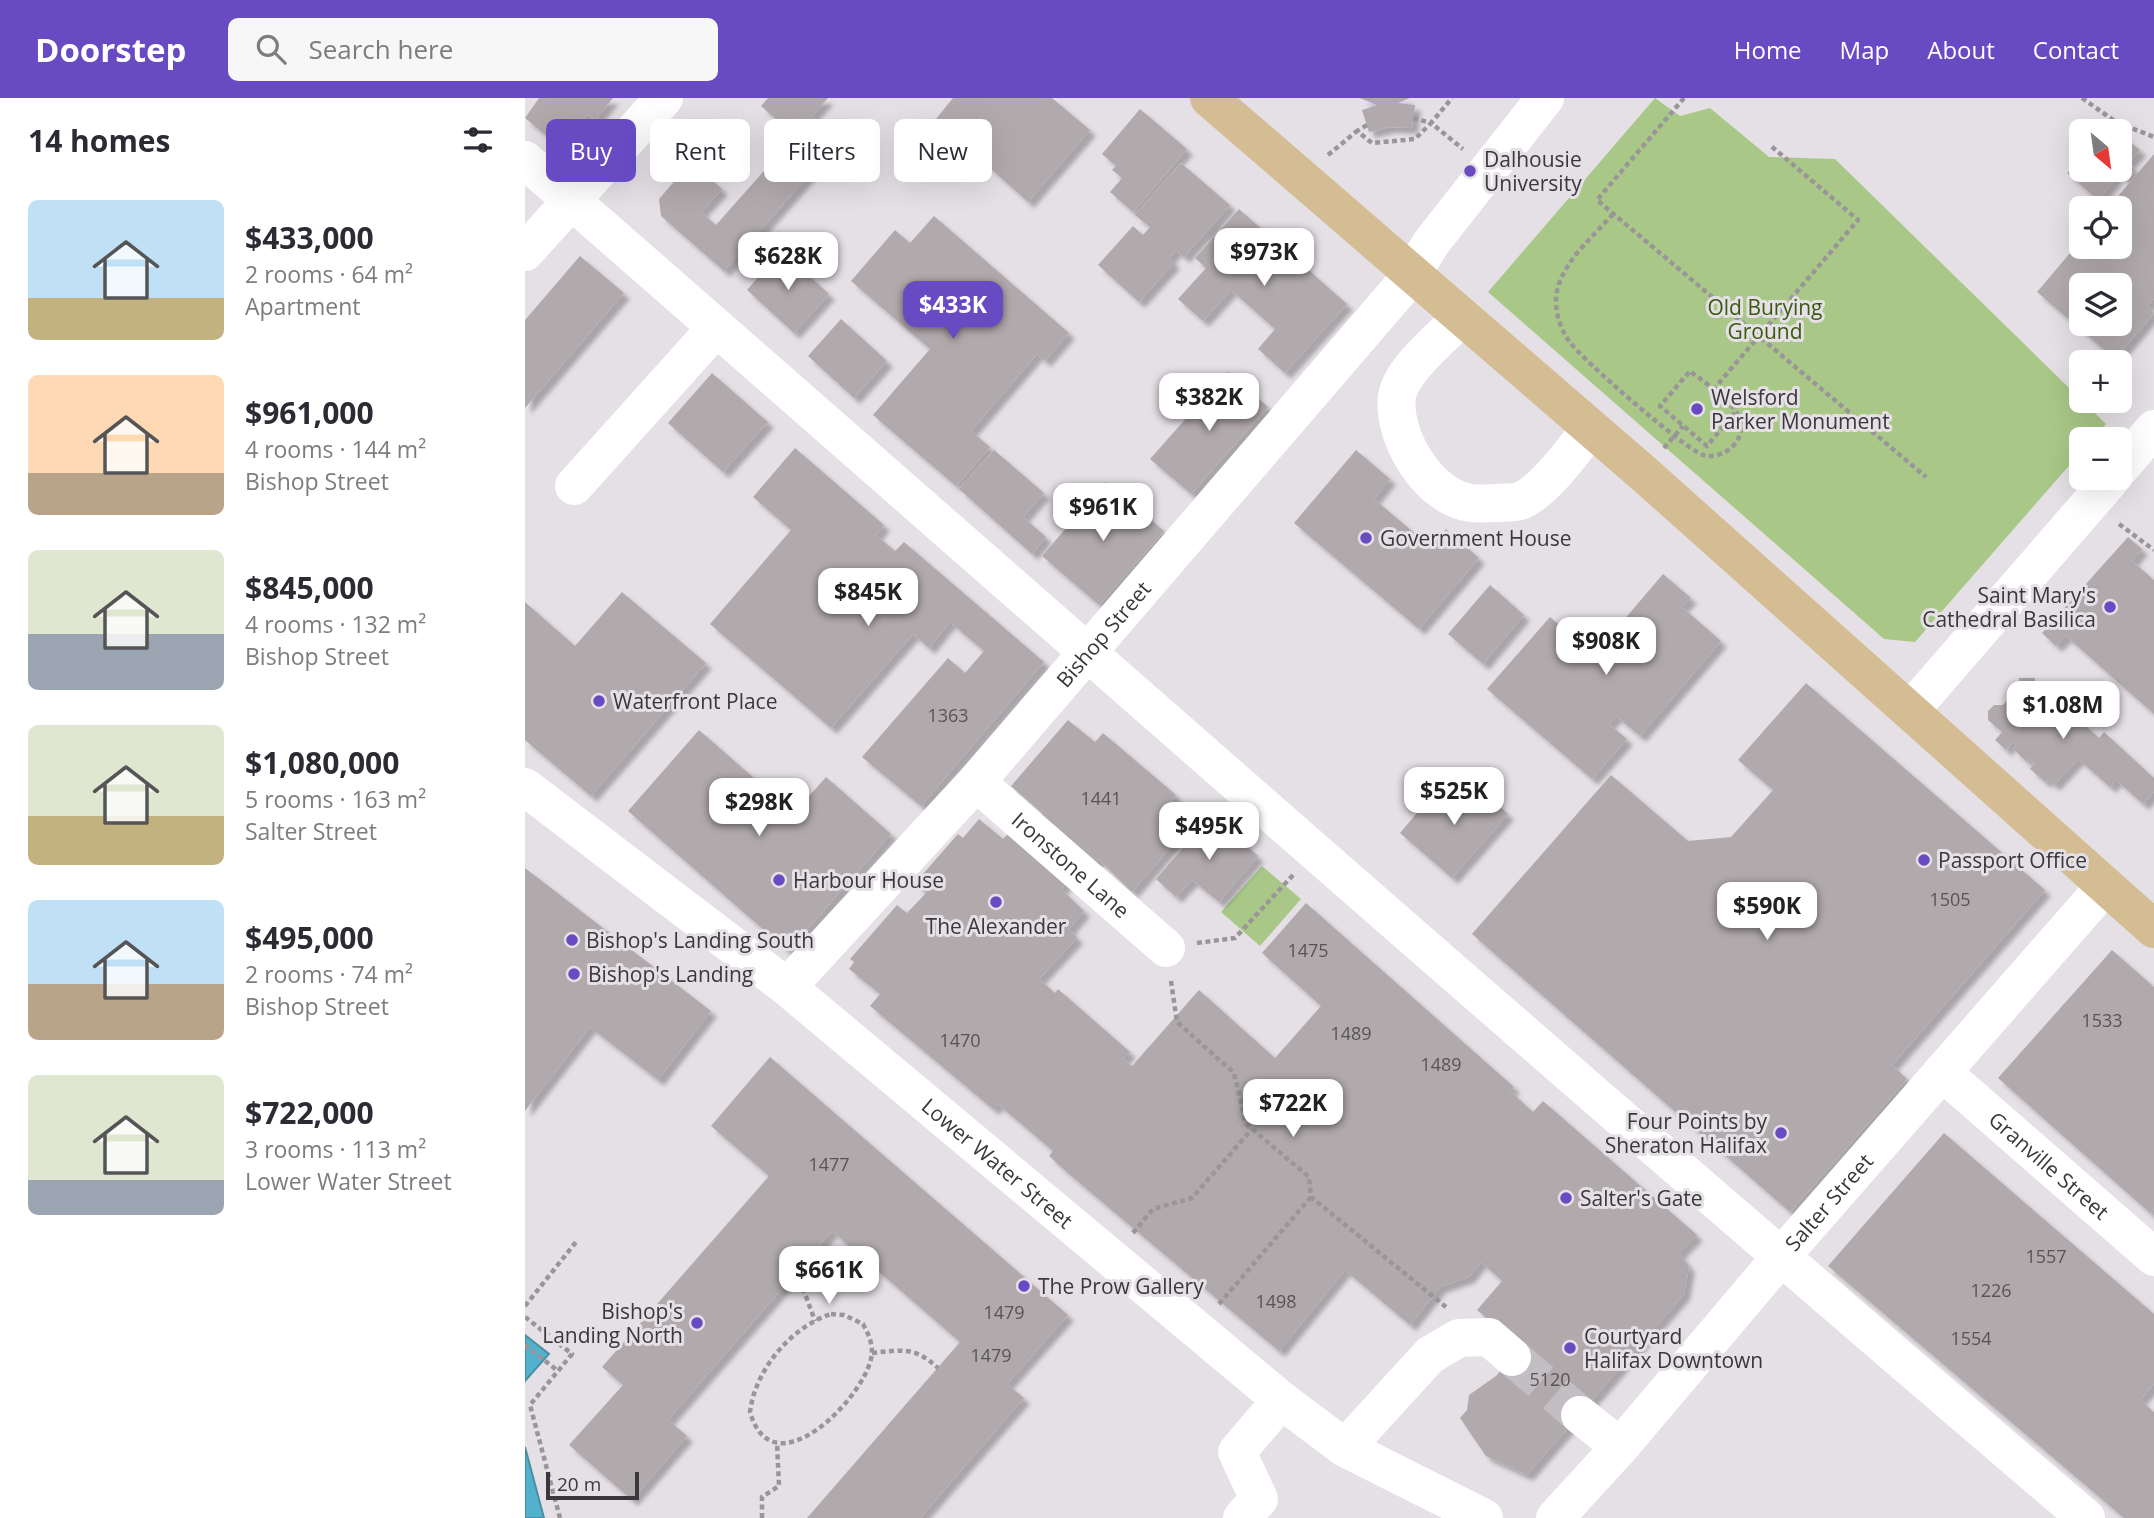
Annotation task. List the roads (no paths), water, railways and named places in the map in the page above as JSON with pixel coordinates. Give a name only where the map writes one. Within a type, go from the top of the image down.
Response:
[{"type":"main road","points":[[1209,98],[1591,428],[2154,929]]},
{"type":"street","points":[[525,252],[664,98]]},
{"type":"street","name":"Bishop Street","points":[[787,987],[976,782],[1412,275],[1430,243],[1545,98]]},
{"type":"street","points":[[525,160],[1085,653],[1780,1257],[2086,1518]]},
{"type":"street","points":[[1461,318],[1412,368],[1397,395],[1398,425],[1407,450],[1418,466],[1449,495],[1469,503],[1520,501],[1548,478],[1591,428]]},
{"type":"street","points":[[574,486],[716,328]]},
{"type":"street","points":[[2132,454],[2154,429]]},
{"type":"street","points":[[1910,711],[2102,490]]},
{"type":"street","name":"Ironstone Lane","points":[[976,782],[1166,948]]},
{"type":"street","name":"Lower Water Street","points":[[525,787],[787,987],[1281,1400],[1345,1448],[1463,1514]]},
{"type":"street","name":"Salter Street","points":[[1555,1518],[1620,1447],[1780,1257],[2105,886]]},
{"type":"street","name":"Granville Street","points":[[1942,1072],[2154,1257]]},
{"type":"street","points":[[1345,1448],[1430,1355],[1459,1338],[1489,1337],[1512,1357]]},
{"type":"street","points":[[1242,1518],[1259,1499],[1237,1452],[1281,1400]]},
{"type":"street","points":[[1580,1415],[1620,1447]]},
{"type":"water","points":[[525,1335],[549,1354],[525,1381]]},
{"type":"water","points":[[525,1447],[544,1518],[525,1518]]},
{"type":"tunnel","points":[[1512,1357],[1580,1415]]},
{"type":"place","name":"Dalhousie University","points":[[1470,171]]},
{"type":"place","name":"Welsford Parker Monument","points":[[1697,409]]},
{"type":"place","name":"Government House","points":[[1366,538]]},
{"type":"place","name":"Saint Mary's Cathedral Basilica","points":[[2110,607]]},
{"type":"place","name":"Waterfront Place","points":[[599,701]]},
{"type":"place","name":"Passport Office","points":[[1924,860]]},
{"type":"place","name":"Harbour House","points":[[779,880]]},
{"type":"place","name":"The Alexander","points":[[996,902]]},
{"type":"place","name":"Bishop's Landing South","points":[[572,940]]},
{"type":"place","name":"Bishop's Landing","points":[[574,974]]},
{"type":"place","name":"Four Points by Sheraton Halifax","points":[[1781,1133]]},
{"type":"place","name":"Salter's Gate","points":[[1566,1198]]},
{"type":"place","name":"The Prow Gallery","points":[[1024,1286]]},
{"type":"place","name":"Bishop's Landing North","points":[[697,1323]]},
{"type":"place","name":"Courtyard Halifax Downtown","points":[[1570,1348]]},
{"type":"park label","name":"Old Burying Ground","points":[[1765,319]]}]
